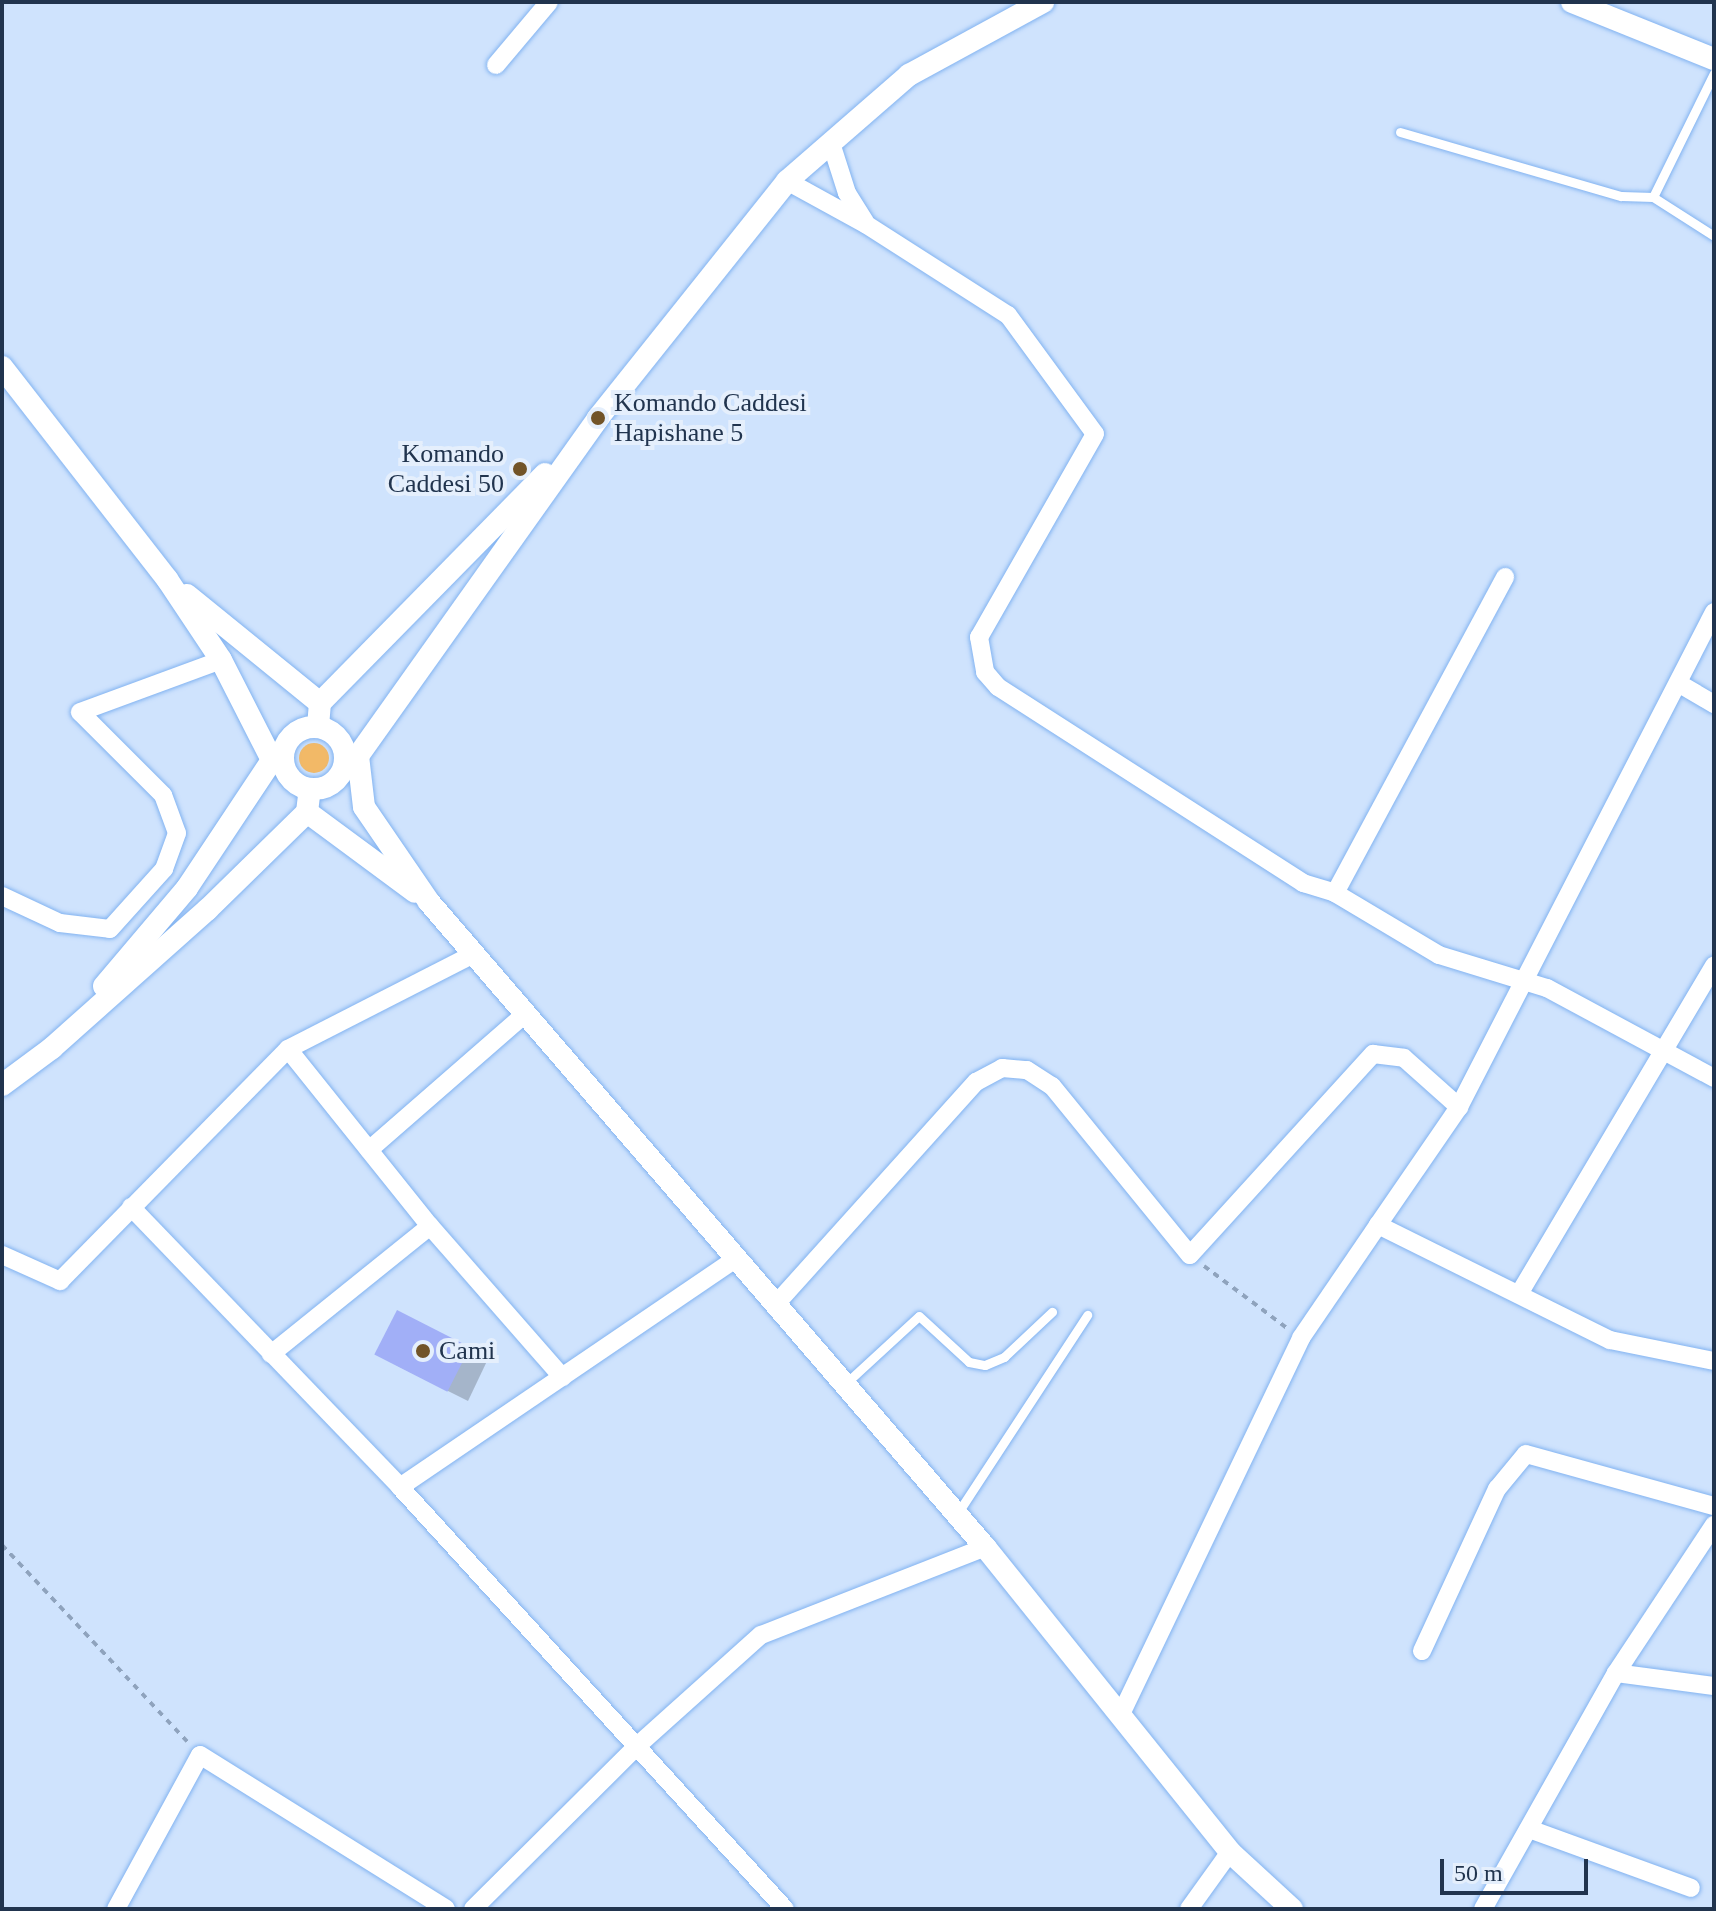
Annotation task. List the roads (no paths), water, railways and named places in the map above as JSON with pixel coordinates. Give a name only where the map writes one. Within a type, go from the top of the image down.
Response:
[{"type":"street","points":[[496,65],[549,2]]},
{"type":"street","points":[[2,367],[167,579],[221,660],[277,760],[293,781],[310,789],[329,785],[352,759],[598,418],[787,181],[909,75],[1043,2]]},
{"type":"street","points":[[1572,2],[1714,59]]},
{"type":"street","points":[[831,143],[847,193],[867,225]]},
{"type":"street","points":[[787,181],[867,225],[1008,315],[1095,434],[979,637],[985,672],[998,687],[1106,761],[1303,883],[1335,893],[1419,946],[1547,988],[1714,1078]]},
{"type":"street","points":[[318,726],[320,703],[598,418]]},
{"type":"street","points":[[1335,893],[1505,577]]},
{"type":"street","points":[[167,579],[320,703]]},
{"type":"street","points":[[1122,1712],[1301,1338],[1459,1107],[1714,612]]},
{"type":"street","points":[[2,896],[60,923],[110,929],[164,869],[177,833],[163,795],[80,712],[221,660]]},
{"type":"street","points":[[1678,683],[1714,704]]},
{"type":"street","points":[[318,726],[341,742],[352,759],[364,807],[429,902],[985,1547],[1122,1712],[1230,1852],[1292,1909]]},
{"type":"street","points":[[52,1048],[187,888],[291,737],[318,726]]},
{"type":"street","points":[[2,1085],[52,1048],[307,812],[310,789]]},
{"type":"street","points":[[307,812],[429,902]]},
{"type":"street","points":[[2,1255],[60,1281],[288,1049],[474,954]]},
{"type":"street","points":[[1519,1294],[1659,1050],[1714,965]]},
{"type":"street","points":[[369,1150],[525,1014]]},
{"type":"street","points":[[288,1049],[430,1226],[562,1377]]},
{"type":"street","points":[[776,1304],[976,1082],[1002,1068],[1027,1070],[1052,1086],[1190,1255],[1373,1054],[1404,1058],[1459,1107]]},
{"type":"street","points":[[131,1207],[400,1487],[785,1909]]},
{"type":"street","points":[[1378,1225],[1610,1340],[1714,1361]]},
{"type":"street","points":[[271,1354],[430,1226]]},
{"type":"street","points":[[400,1487],[737,1258]]},
{"type":"street","points":[[1422,1651],[1497,1489],[1526,1454],[1714,1506]]},
{"type":"street","points":[[1483,1909],[1532,1830],[1616,1673],[1714,1525]]},
{"type":"street","points":[[473,1909],[636,1747],[761,1635],[985,1547]]},
{"type":"street","points":[[1616,1673],[1714,1686]]},
{"type":"street","points":[[116,1909],[200,1755],[446,1909]]},
{"type":"street","points":[[1532,1830],[1691,1888]]},
{"type":"street","points":[[1189,1909],[1230,1852]]},
{"type":"lane","points":[[1653,197],[1714,73]]},
{"type":"lane","points":[[1400,132],[1621,196],[1653,197],[1714,236]]},
{"type":"lane","points":[[845,1384],[919,1316],[969,1362],[985,1365],[1004,1357],[1052,1312]]},
{"type":"lane","points":[[957,1514],[1087,1315]]},
{"type":"place","name":"Komando Caddesi Hapishane 5","points":[[598,418]]},
{"type":"place","name":"Komando Caddesi 50","points":[[520,469]]},
{"type":"place","name":"Cami","points":[[423,1351]]}]
